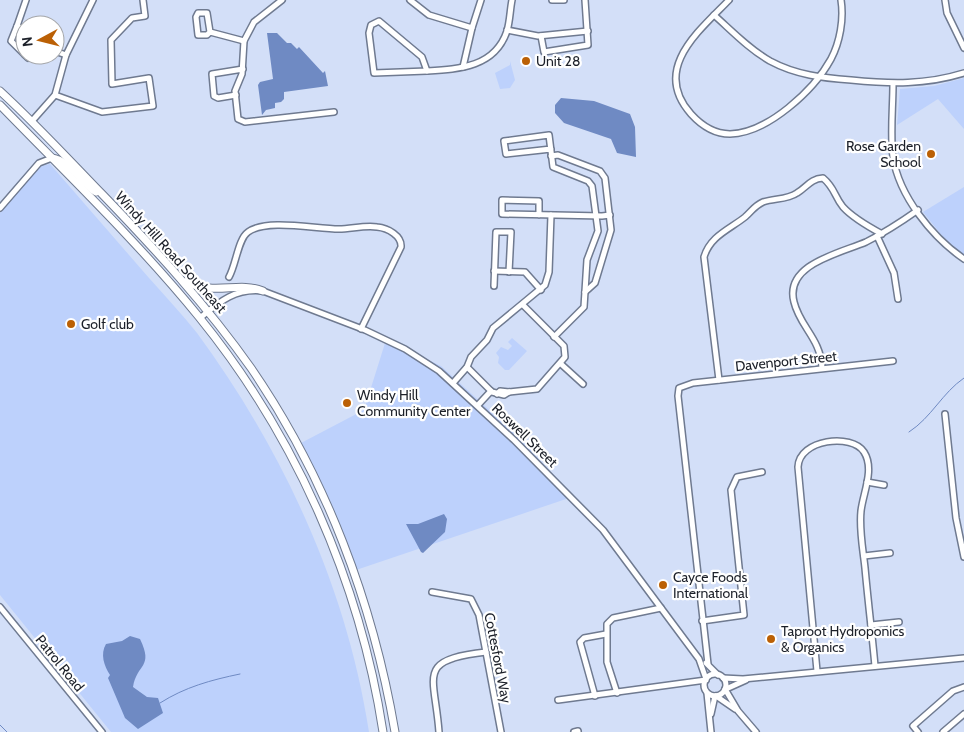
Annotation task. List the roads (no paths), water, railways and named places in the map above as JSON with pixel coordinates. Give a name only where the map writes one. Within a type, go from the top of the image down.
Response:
[{"type":"main road","name":"Windy Hill Road Southeast","points":[[0,91],[32,121],[183,281],[208,311],[265,390],[297,443],[321,490],[368,613],[395,732]]},
{"type":"main road","name":"Windy Hill Road Southeast","points":[[0,105],[159,270],[200,318],[244,378],[271,420],[316,506],[342,572],[357,616],[372,674],[383,732]]},
{"type":"main road","points":[[52,158],[60,160],[87,186],[104,197]]},
{"type":"main road","points":[[183,281],[208,290],[249,287],[263,291]]},
{"type":"street","points":[[21,15],[26,0]]},
{"type":"street","points":[[32,121],[55,95],[66,55],[93,0]]},
{"type":"street","points":[[55,95],[102,112],[153,106],[150,78],[112,84],[110,74],[111,40],[132,18],[145,16],[143,0]]},
{"type":"street","points":[[282,0],[254,22],[244,41],[243,69],[236,88],[238,119],[243,122],[334,112]]},
{"type":"street","points":[[410,0],[429,15],[472,28]]},
{"type":"street","points":[[463,67],[480,0]]},
{"type":"street","points":[[427,71],[422,57],[384,24],[379,21],[370,25],[369,33],[374,74],[427,71],[463,67],[478,64],[490,57],[503,43],[512,0]]},
{"type":"street","points":[[552,0],[564,0]]},
{"type":"street","points":[[541,36],[544,52],[588,46],[584,0]]},
{"type":"street","points":[[729,0],[689,42],[677,66],[676,79],[683,104],[700,123],[714,130],[730,134],[752,128],[778,115],[819,78],[837,44],[842,19],[841,0]]},
{"type":"street","points":[[944,0],[947,13],[964,48]]},
{"type":"street","points":[[210,32],[207,12],[198,13],[196,17],[198,35],[204,36],[210,32],[244,41]]},
{"type":"street","points":[[714,15],[751,48],[771,61],[796,72],[819,78],[893,84],[921,83],[964,73]]},
{"type":"street","points":[[507,30],[526,35],[541,36],[588,31]]},
{"type":"street","points":[[15,34],[12,42],[15,45]]},
{"type":"street","points":[[236,95],[218,98],[214,96],[212,74],[243,69]]},
{"type":"street","points":[[893,84],[894,159],[904,189],[939,238],[964,258]]},
{"type":"street","points":[[551,149],[506,154],[504,141],[549,136],[551,149],[552,167],[590,183],[598,231],[588,260],[584,307],[554,336]]},
{"type":"street","points":[[551,156],[558,155],[603,173],[611,230],[595,283],[585,292]]},
{"type":"street","points":[[0,208],[38,163],[52,158]]},
{"type":"street","points":[[719,380],[704,257],[712,241],[747,215],[754,206],[788,197],[816,179],[823,178],[833,186],[838,200],[848,212],[879,235],[894,273],[898,299]]},
{"type":"street","points":[[539,215],[539,202],[502,200],[502,214],[539,215],[596,216],[610,215]]},
{"type":"street","points":[[822,368],[817,344],[793,301],[794,286],[804,272],[816,263],[879,235],[918,210]]},
{"type":"street","points":[[453,383],[487,340],[493,328],[541,290],[547,281],[551,215]]},
{"type":"street","points":[[229,277],[236,262],[241,241],[245,234],[255,228],[269,225],[341,229],[380,228],[398,237],[401,240],[401,247],[361,329]]},
{"type":"street","points":[[494,286],[496,232],[511,232],[509,272]]},
{"type":"street","points":[[494,271],[528,274],[541,290]]},
{"type":"street","name":"Roswell Street","points":[[200,318],[230,295],[263,291],[361,329],[416,356],[453,383],[478,405],[603,530],[698,657],[706,680]]},
{"type":"street","points":[[478,405],[494,393],[500,391],[509,392],[537,388],[561,364],[565,357],[565,348],[523,305]]},
{"type":"street","name":"Davenport Street","points":[[702,621],[678,396],[679,388],[719,380],[893,361]]},
{"type":"street","points":[[561,364],[583,384]]},
{"type":"street","points":[[467,367],[494,393]]},
{"type":"street","points":[[945,414],[956,518],[964,556]]},
{"type":"street","points":[[817,671],[798,461],[804,450],[816,444],[852,443],[859,446],[867,458],[867,482],[861,512],[875,666]]},
{"type":"street","points":[[708,664],[702,621],[744,615],[731,490],[737,477],[762,472]]},
{"type":"street","points":[[867,482],[884,485]]},
{"type":"street","points":[[864,556],[890,554]]},
{"type":"street","name":"Cottesford Way","points":[[432,592],[470,599],[479,615],[501,732]]},
{"type":"street","name":"Patrol Road","points":[[0,607],[102,732]]},
{"type":"street","points":[[617,693],[607,662],[607,624],[613,618],[661,608]]},
{"type":"street","points":[[870,625],[898,622]]},
{"type":"street","points":[[596,696],[580,642],[584,638],[606,634]]},
{"type":"street","points":[[698,657],[704,645]]},
{"type":"street","points":[[439,732],[433,690],[436,669],[444,660],[450,657],[486,652]]},
{"type":"street","name":"Roswell Street","points":[[698,657],[721,676]]},
{"type":"street","points":[[558,700],[691,683],[706,680],[712,675],[748,678],[964,658]]},
{"type":"street","points":[[721,676],[725,689],[738,711],[756,732]]},
{"type":"street","points":[[715,696],[720,695],[725,689],[748,678]]},
{"type":"street","points":[[706,680],[711,732]]},
{"type":"street","points":[[691,683],[706,690],[738,711]]},
{"type":"street","points":[[918,732],[913,726],[953,691],[963,687],[964,695]]},
{"type":"street","points":[[710,722],[715,696]]},
{"type":"street","points":[[943,732],[964,714]]},
{"type":"waterway","points":[[909,432],[964,378]]},
{"type":"waterway","points":[[160,703],[198,685],[240,674]]},
{"type":"waterway","points":[[0,725],[7,732]]},
{"type":"place","name":"Unit 28","points":[[526,61]]},
{"type":"place","name":"Rose Garden School","points":[[931,154]]},
{"type":"place","name":"Golf club","points":[[71,324]]},
{"type":"place","name":"Windy Hill Community Center","points":[[347,403]]},
{"type":"place","name":"Cayce Foods International","points":[[663,585]]},
{"type":"place","name":"Taproot Hydroponics & Organics","points":[[771,639]]}]
